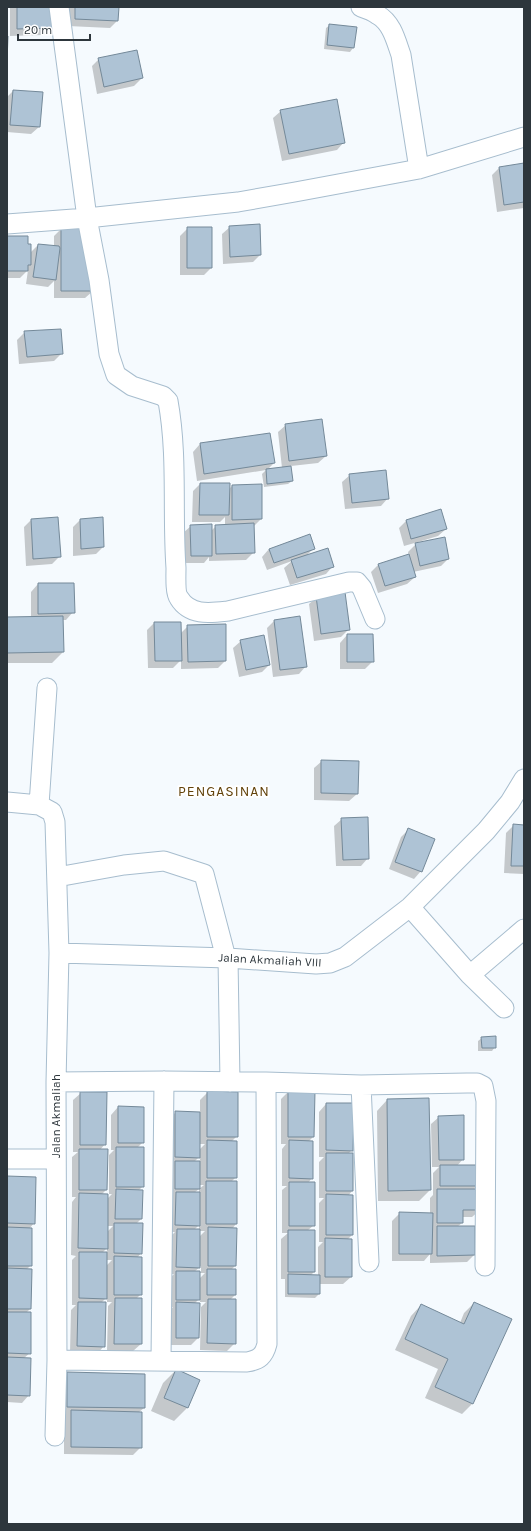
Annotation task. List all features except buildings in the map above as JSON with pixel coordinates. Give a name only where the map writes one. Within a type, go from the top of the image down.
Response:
[{"type":"street","points":[[59,7],[87,218],[99,280],[109,354],[116,375],[132,386],[163,396],[168,401],[173,451],[174,546],[178,597],[185,606],[195,612],[208,613],[228,611],[349,582],[357,582],[362,588],[375,619]]},
{"type":"street","points":[[361,7],[379,15],[387,22],[397,41],[401,55],[419,169]]},
{"type":"street","points":[[7,224],[87,218],[238,202],[419,169],[524,137]]},
{"type":"street","points":[[7,802],[39,805],[47,688]]},
{"type":"street","name":"Jalan Akmaliah VIII","points":[[58,953],[227,958],[316,964],[330,963],[345,957],[410,907],[486,831],[510,802],[524,779]]},
{"type":"street","name":"Jalan Akmaliah","points":[[39,805],[52,812],[55,822],[58,953],[55,1159],[55,1436]]},
{"type":"street","points":[[56,877],[124,865],[164,861],[204,874],[227,958],[230,1082]]},
{"type":"street","points":[[410,907],[470,975],[504,1008]]},
{"type":"street","points":[[470,975],[524,929]]},
{"type":"street","points":[[161,1360],[164,1081]]},
{"type":"street","points":[[56,1082],[266,1082],[361,1085],[477,1083],[483,1086],[486,1101],[484,1266]]},
{"type":"street","points":[[56,1360],[247,1362],[262,1357],[267,1344],[266,1082]]},
{"type":"street","points":[[361,1085],[369,1262]]},
{"type":"street","points":[[7,1159],[55,1159]]},
{"type":"district","name":"PENGASINAN","points":[[224,791]]}]
